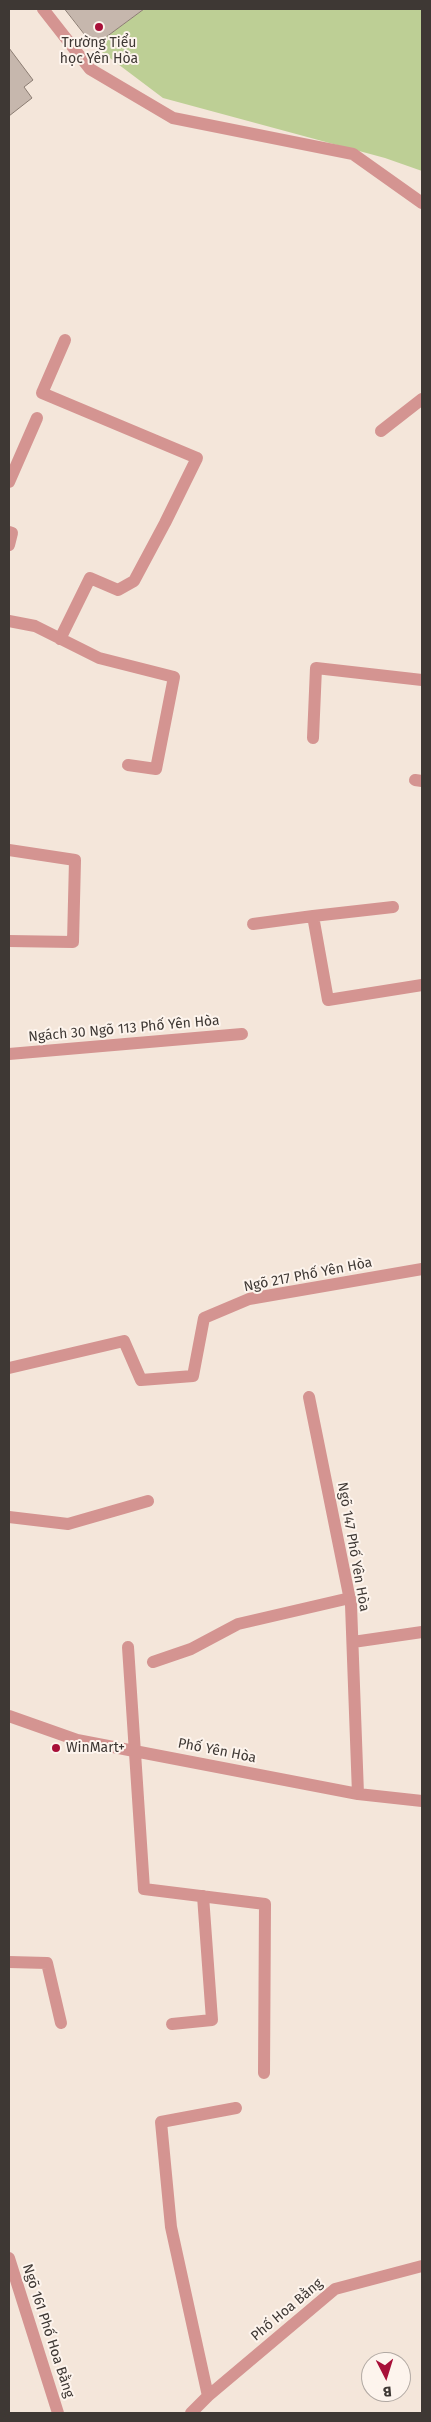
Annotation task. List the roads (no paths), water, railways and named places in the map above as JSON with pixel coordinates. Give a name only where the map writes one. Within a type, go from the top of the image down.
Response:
[{"type":"street","points":[[43,9],[90,69],[173,118],[353,154],[422,203]]},
{"type":"street","points":[[60,639],[90,578],[118,590],[134,581],[165,523],[196,458],[42,393],[65,340]]},
{"type":"street","points":[[381,431],[422,399]]},
{"type":"street","points":[[9,482],[37,418]]},
{"type":"street","points":[[9,532],[12,533],[9,545]]},
{"type":"street","points":[[9,621],[35,626],[99,658],[174,677],[156,769],[128,766]]},
{"type":"street","points":[[313,738],[316,668],[422,680]]},
{"type":"street","points":[[9,850],[75,860],[73,942],[9,941]]},
{"type":"street","points":[[254,924],[393,907]]},
{"type":"street","points":[[313,916],[328,1000],[422,985]]},
{"type":"street","name":"Ngách 30 Ngõ 113 Phố Yên Hòa","points":[[9,1054],[242,1034]]},
{"type":"street","name":"Ngõ 217 Phố Yên Hòa","points":[[9,1368],[124,1341],[141,1380],[193,1376],[204,1318],[249,1299],[422,1269]]},
{"type":"street","name":"Ngõ 147 Phố Yên Hòa","points":[[309,1397],[350,1598],[358,1794]]},
{"type":"street","points":[[9,1517],[68,1524],[148,1501]]},
{"type":"street","points":[[152,1662],[191,1649],[238,1624],[350,1598]]},
{"type":"street","points":[[353,1642],[422,1632]]},
{"type":"street","points":[[128,1647],[144,1889],[265,1904],[264,2073]]},
{"type":"street","name":"Phố Yên Hòa","points":[[9,1716],[78,1740],[358,1794],[422,1801]]},
{"type":"street","points":[[172,2024],[212,2020],[203,1896]]},
{"type":"street","points":[[9,1962],[47,1964],[61,2023]]},
{"type":"street","points":[[208,2396],[171,2227],[161,2122],[236,2108]]},
{"type":"street","name":"Ngõ 161 Phố Hoa Bằng","points":[[9,2258],[58,2413]]},
{"type":"street","name":"Phố Hoa Bằng","points":[[192,2413],[208,2396],[335,2289],[422,2266]]},
{"type":"place","name":"Trường Tiểu học Yên Hòa","points":[[99,27]]},
{"type":"place","name":"WinMart+","points":[[56,1748]]}]
